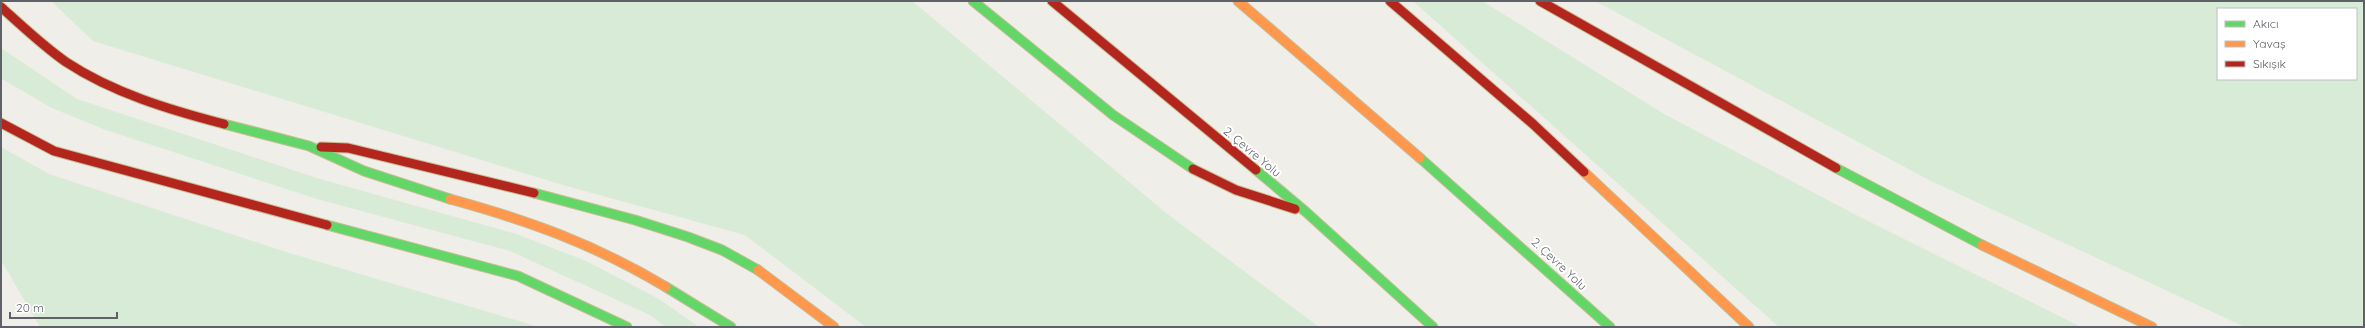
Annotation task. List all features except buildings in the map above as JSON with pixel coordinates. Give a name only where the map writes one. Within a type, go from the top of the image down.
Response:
[{"type":"highway","points":[[973,1],[1113,115],[1183,164],[1236,190],[1306,212]]},
{"type":"highway","name":"2. Çevre Yolu","points":[[1052,1],[1306,212],[1433,327]]},
{"type":"highway","name":"2. Çevre Yolu","points":[[1238,1],[1512,238],[1610,327]]},
{"type":"highway","points":[[1390,1],[1533,124],[1749,327]]},
{"type":"highway","points":[[1540,1],[1722,107],[1933,220],[2152,327]]},
{"type":"highway","points":[[1,7],[39,42],[77,68],[129,94],[189,115],[312,147],[349,165],[410,187],[504,214],[568,236],[645,274],[685,297],[731,327]]},
{"type":"highway","points":[[1,123],[54,151],[80,159],[518,276],[553,291],[627,327]]},
{"type":"highway","points":[[312,147],[348,148],[427,166],[620,216],[688,238],[722,250],[758,270],[834,327]]},
{"type":"green space","points":[[51,1],[912,1],[1166,213],[1319,327],[866,327],[745,235],[563,185],[93,41]]},
{"type":"green space","points":[[1413,1],[1482,1],[1664,114],[1860,217],[2081,327],[1779,327]]},
{"type":"green space","points":[[1595,1],[2364,1],[2364,327],[2245,327],[1929,180]]},
{"type":"green space","points":[[1,48],[77,99],[320,179],[516,234],[586,261],[659,299],[699,327],[666,327],[650,315],[510,251],[317,199],[106,130],[52,108],[2,79]]},
{"type":"green space","points":[[1,147],[49,174],[286,252],[539,327],[40,327],[1,260]]},
{"type":"traffic: fast","points":[[973,1],[1113,115],[1193,169]]},
{"type":"traffic: fast","points":[[224,124],[309,146],[364,171],[450,199]]},
{"type":"traffic: fast","points":[[1420,158],[1610,327]]},
{"type":"traffic: fast","points":[[1836,168],[1982,245]]},
{"type":"traffic: fast","points":[[1256,170],[1306,212],[1433,327]]},
{"type":"traffic: fast","points":[[534,193],[635,220],[688,237],[722,250],[758,270]]},
{"type":"traffic: fast","points":[[327,225],[518,276],[627,327]]},
{"type":"traffic: fast","points":[[666,287],[731,327]]},
{"type":"traffic: slow","points":[[1238,1],[1420,158]]},
{"type":"traffic: slow","points":[[1584,172],[1749,327]]},
{"type":"traffic: slow","points":[[450,199],[535,225],[561,235],[613,258],[666,287]]},
{"type":"traffic: slow","points":[[1982,245],[2152,327]]},
{"type":"traffic: slow","points":[[758,270],[834,327]]},
{"type":"traffic: jam","points":[[1052,1],[1256,170]]},
{"type":"traffic: jam","points":[[1390,1],[1533,124],[1584,172]]},
{"type":"traffic: jam","points":[[1540,1],[1836,168]]},
{"type":"traffic: jam","points":[[1,7],[33,36],[66,62],[103,83],[122,92],[183,113],[224,124]]},
{"type":"traffic: jam","points":[[1,123],[54,151],[327,225]]},
{"type":"traffic: jam","points":[[321,147],[348,148],[534,193]]},
{"type":"traffic: jam","points":[[1193,169],[1236,190],[1295,209]]}]
